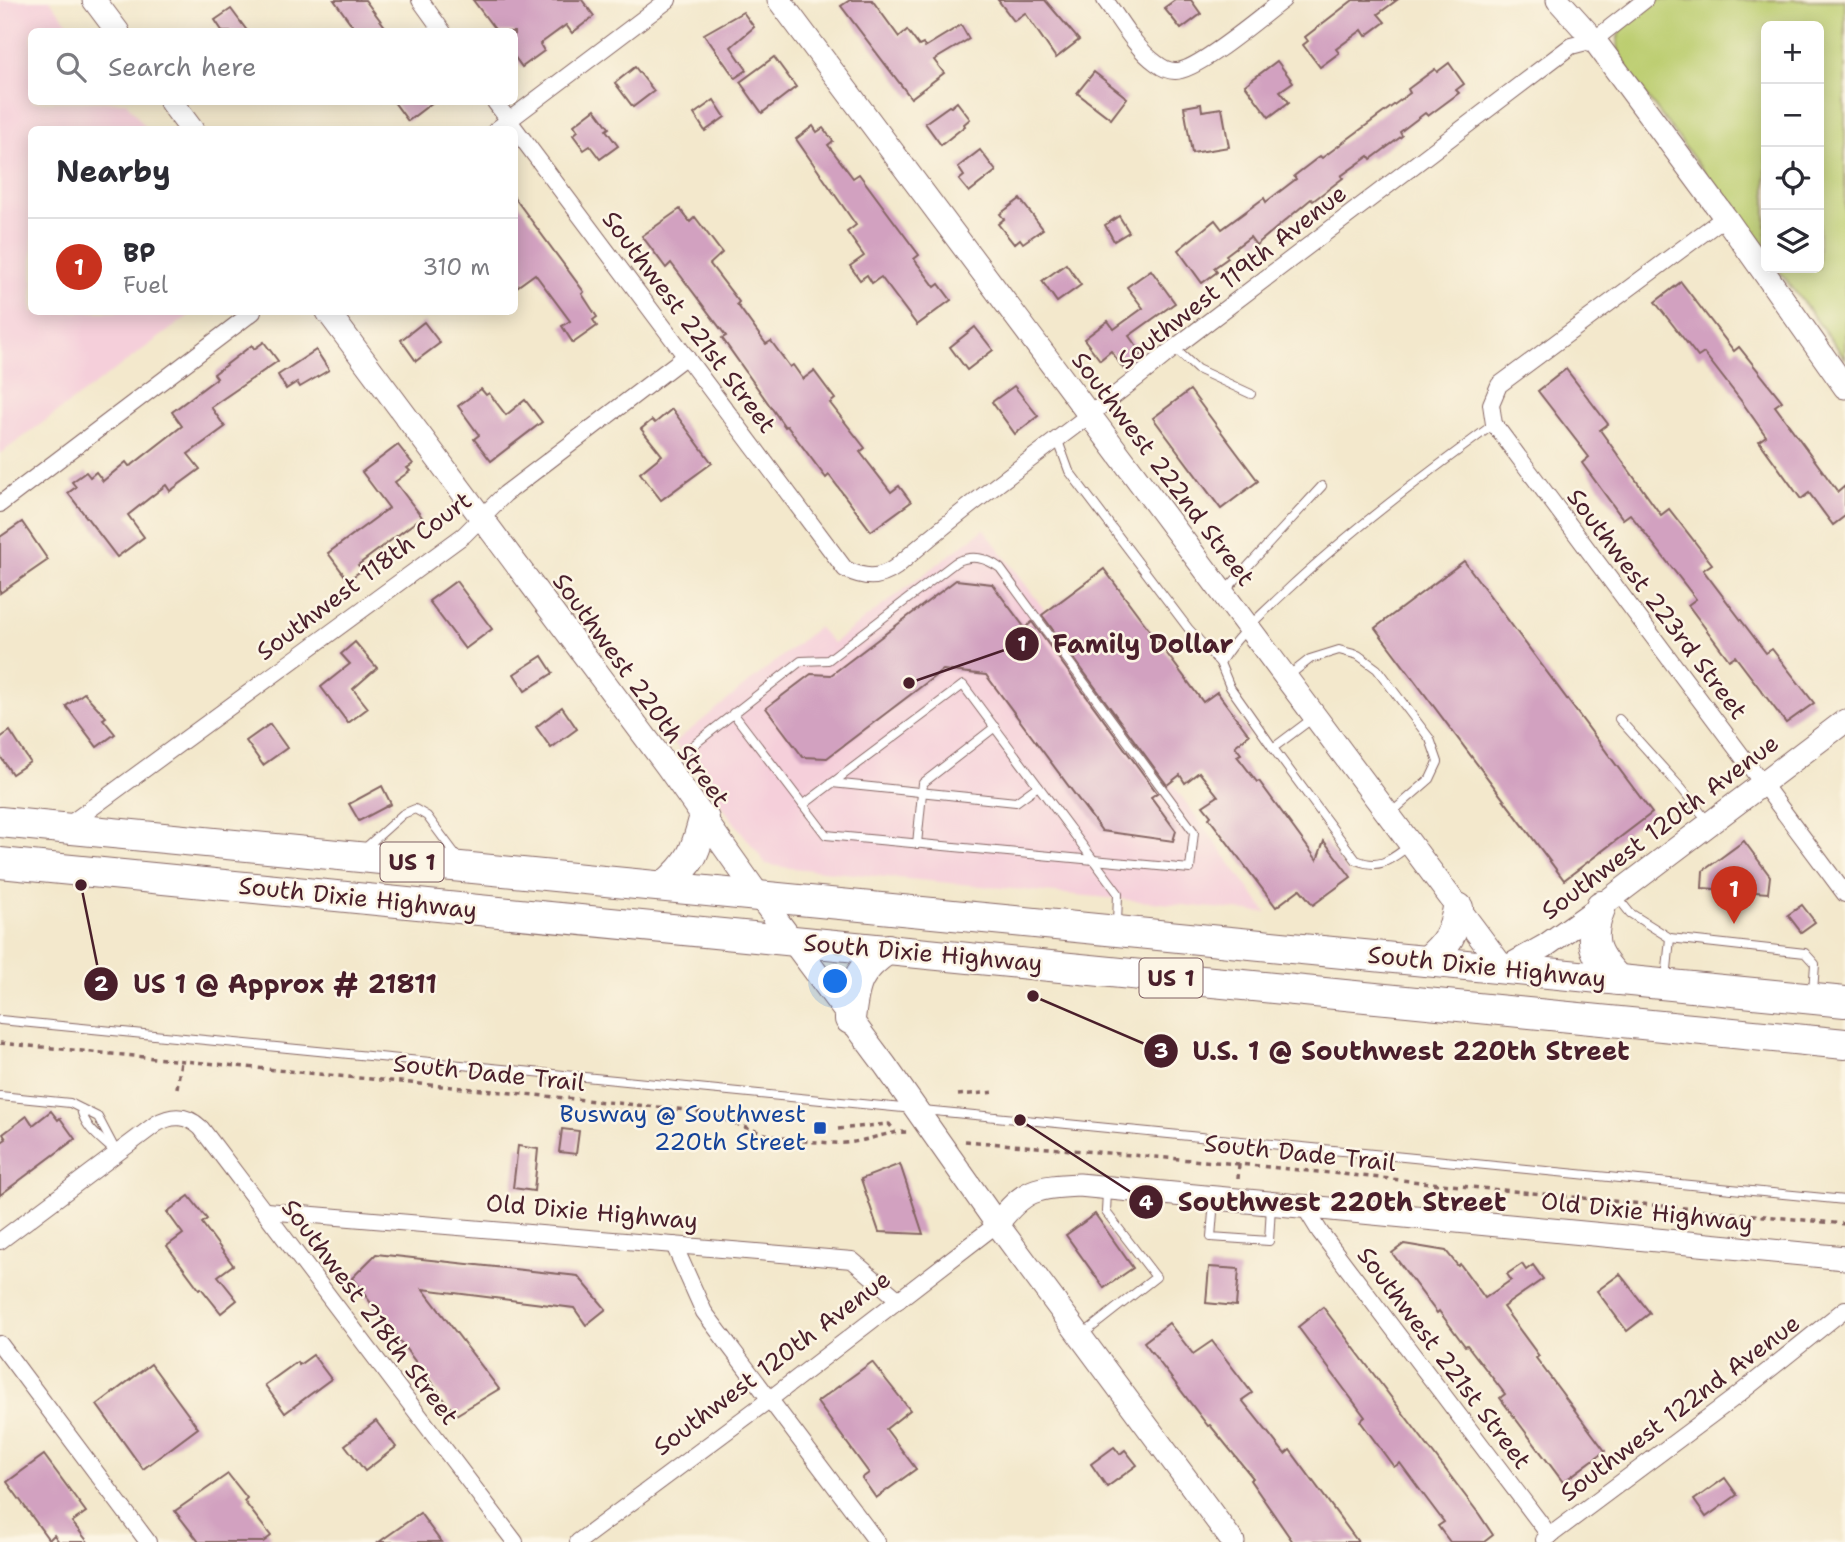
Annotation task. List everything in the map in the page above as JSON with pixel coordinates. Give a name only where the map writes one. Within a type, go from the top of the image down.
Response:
[{"type":"highway","points":[[665,886],[682,871],[694,855],[704,819]]},
{"type":"highway","name":"South Dixie Highway","points":[[0,822],[1845,1002]]},
{"type":"highway","points":[[0,845],[34,848],[48,846],[65,828]]},
{"type":"highway","points":[[65,828],[72,851],[96,872]]},
{"type":"highway","name":"South Dixie Highway","points":[[0,863],[1845,1044]]},
{"type":"highway","points":[[446,907],[494,893],[722,916],[738,913],[759,896]]},
{"type":"highway","points":[[1608,900],[1592,933],[1601,963],[1618,979]]},
{"type":"highway","points":[[1427,961],[1451,937],[1458,908]]},
{"type":"highway","points":[[792,941],[807,925],[828,922],[1069,943],[1117,930]]},
{"type":"highway","points":[[850,1019],[853,992],[860,974],[871,961],[888,949]]},
{"type":"highway","points":[[1205,981],[1249,967],[1466,989],[1482,985],[1504,969],[1527,1001],[1551,1015]]},
{"type":"street","points":[[94,0],[115,28]]},
{"type":"street","points":[[420,0],[440,28]]},
{"type":"street","points":[[503,125],[668,0]]},
{"type":"street","name":"Southwest 222nd Street","points":[[779,0],[1504,969]]},
{"type":"street","points":[[1105,0],[1143,51],[1157,64],[1175,71],[1205,59],[1283,0]]},
{"type":"street","points":[[1558,0],[1594,40],[1725,217],[1845,387]]},
{"type":"street","name":"Southwest 119th Avenue","points":[[845,569],[859,576],[886,574],[1174,348],[1572,46],[1594,40],[1645,0]]},
{"type":"street","points":[[173,105],[189,126]]},
{"type":"street","name":"Southwest 221st Street","points":[[496,105],[503,125]]},
{"type":"street","name":"Southwest 221st Street","points":[[518,144],[686,356],[845,569]]},
{"type":"street","name":"Southwest 223rd Street","points":[[1725,217],[1499,385],[1491,404],[1494,424],[1845,894]]},
{"type":"street","points":[[0,504],[249,315]]},
{"type":"street","name":"Southwest 220th Street","points":[[330,315],[667,765],[850,1019],[915,1121],[997,1224],[1233,1542]]},
{"type":"street","name":"Southwest 118th Court","points":[[65,828],[464,535],[505,494],[686,356]]},
{"type":"street","name":"Southwest 120th Avenue","points":[[1504,969],[1545,946],[1845,721]]},
{"type":"street","name":"Southwest 218th Street","points":[[117,1153],[163,1120],[183,1117],[201,1128],[515,1542]]},
{"type":"street","points":[[0,1241],[117,1153]]},
{"type":"street","name":"Old Dixie Highway","points":[[997,1224],[1014,1202],[1037,1190],[1050,1186],[1108,1187],[1845,1258]]},
{"type":"street","name":"Southwest 221st Street","points":[[1304,1206],[1320,1232],[1546,1539]]},
{"type":"street","name":"Old Dixie Highway","points":[[266,1211],[852,1260],[899,1300]]},
{"type":"street","name":"Southwest 120th Avenue","points":[[578,1542],[770,1399],[997,1224]]},
{"type":"street","points":[[674,1245],[704,1312],[877,1542]]},
{"type":"street","name":"Southwest 122nd Avenue","points":[[1546,1539],[1734,1398],[1845,1309]]},
{"type":"street","points":[[0,1344],[148,1542]]},
{"type":"lane","points":[[1174,348],[1197,369],[1251,394]]},
{"type":"lane","points":[[1220,663],[1249,626],[1328,551],[1494,424]]},
{"type":"lane","points":[[1057,439],[1069,471],[1188,628],[1220,663],[1230,687],[1356,860],[1368,865],[1378,864],[1411,845]]},
{"type":"lane","points":[[1224,593],[1322,486]]},
{"type":"lane","points":[[667,765],[733,713],[801,661],[828,660],[956,562],[966,557],[989,560],[1000,568],[1194,832],[1190,869],[826,835],[733,713]]},
{"type":"lane","points":[[1287,677],[1310,659],[1339,650],[1359,655],[1377,669],[1430,739],[1438,762],[1430,779],[1389,815]]},
{"type":"lane","points":[[803,805],[963,685],[1118,893],[1117,930]]},
{"type":"lane","points":[[1273,748],[1316,716]]},
{"type":"lane","points":[[1619,719],[1709,823]]},
{"type":"lane","points":[[917,844],[923,783],[995,727]]},
{"type":"lane","points":[[832,783],[1016,802],[1038,786]]},
{"type":"lane","points":[[356,856],[403,814],[415,809],[427,816],[465,867]]},
{"type":"lane","points":[[1608,900],[1670,938],[1805,953],[1815,964],[1812,999]]},
{"type":"lane","points":[[1666,984],[1670,938]]},
{"type":"lane","points":[[0,1020],[915,1121],[1845,1200]]},
{"type":"lane","points":[[0,1096],[70,1103],[98,1117],[117,1153]]},
{"type":"lane","points":[[81,1109],[84,1121],[92,1132],[117,1153]]},
{"type":"lane","points":[[1079,1336],[1156,1278],[1106,1212],[1108,1187]]},
{"type":"lane","points":[[1214,1197],[1211,1237],[1269,1241],[1272,1203]]},
{"type":"path","name":"South Dade Trail","points":[[0,1043],[688,1110],[716,1116],[769,1135],[836,1143],[860,1142],[887,1132],[896,1132],[915,1121]]},
{"type":"path","points":[[177,1088],[181,1060]]},
{"type":"path","points":[[958,1095],[996,1092]]},
{"type":"path","points":[[838,1129],[889,1124],[896,1132]]},
{"type":"path","name":"South Dade Trail","points":[[960,1140],[1239,1164],[1845,1224]]},
{"type":"path","points":[[1238,1182],[1239,1164]]},
{"type":"shaded area","points":[[0,0],[50,0],[72,28],[28,28],[28,105],[128,105],[145,126],[28,126],[28,315],[190,315],[0,454]]},
{"type":"shaded area","points":[[984,529],[1267,913],[766,864],[674,743],[818,627],[833,643]]},
{"type":"green space","points":[[1658,0],[1845,0],[1845,358],[1781,273],[1824,273],[1824,21],[1761,21],[1761,247],[1623,62],[1618,50],[1620,32]]},
{"type":"building","points":[[334,0],[365,0],[386,28],[354,28]]},
{"type":"building","points":[[473,0],[582,0],[594,16],[572,33],[566,25],[540,44],[544,51],[522,67],[518,62],[518,28],[494,28]]},
{"type":"building","points":[[850,0],[872,0],[899,37],[907,30],[919,46],[923,44],[925,47],[961,25],[969,39],[934,60],[944,73],[911,98],[841,6]]},
{"type":"building","points":[[998,0],[1045,0],[1079,40],[1056,58],[1025,13],[1014,21]]},
{"type":"building","points":[[1175,0],[1191,0],[1201,14],[1181,29],[1164,8]]},
{"type":"building","points":[[1353,0],[1397,0],[1378,14],[1385,22],[1366,36],[1362,30],[1336,49],[1339,53],[1320,67],[1303,45],[1308,41],[1305,37]]},
{"type":"building","points":[[231,9],[245,28],[220,28],[215,20]]},
{"type":"building","points":[[743,12],[754,27],[731,47],[747,70],[735,78],[704,34]]},
{"type":"building","points":[[774,57],[796,87],[762,113],[740,82]]},
{"type":"building","points":[[1277,61],[1293,82],[1280,91],[1289,102],[1269,117],[1245,85]]},
{"type":"building","points":[[1449,63],[1464,84],[1456,90],[1459,93],[1428,116],[1425,113],[1400,132],[1402,136],[1371,159],[1369,156],[1341,176],[1343,178],[1313,201],[1311,199],[1256,245],[1250,237],[1226,255],[1228,258],[1214,268],[1217,272],[1202,283],[1178,250],[1215,220],[1222,229],[1264,198],[1266,202],[1320,156],[1322,158],[1410,93],[1408,89],[1435,69],[1437,72]]},
{"type":"building","points":[[635,67],[654,91],[633,107],[615,83]]},
{"type":"building","points":[[1094,72],[1127,98],[1111,119],[1077,93]]},
{"type":"building","points":[[714,100],[725,117],[705,131],[694,114]]},
{"type":"building","points":[[957,102],[970,119],[941,145],[925,123]]},
{"type":"building","points":[[1201,104],[1202,111],[1222,108],[1229,147],[1192,153],[1184,107]]},
{"type":"building","points":[[396,105],[429,105],[408,121]]},
{"type":"building","points":[[595,109],[618,146],[600,159],[590,146],[584,150],[573,135],[578,131],[574,125]]},
{"type":"building","points":[[813,126],[817,132],[823,128],[833,141],[828,145],[853,178],[859,174],[919,255],[914,259],[935,287],[939,284],[951,300],[917,325],[881,277],[872,283],[867,275],[860,280],[850,266],[864,256],[847,232],[856,225],[796,139]]},
{"type":"building","points":[[980,150],[996,171],[969,192],[959,180],[964,176],[958,167]]},
{"type":"building","points":[[1020,199],[1043,229],[1023,243],[1020,239],[1014,244],[998,224],[1004,219],[1000,214]]},
{"type":"building","points":[[518,202],[584,292],[582,294],[597,317],[593,320],[597,326],[573,343],[562,326],[570,321],[535,274],[518,286]]},
{"type":"building","points":[[680,209],[690,222],[695,217],[722,253],[710,264],[766,344],[771,341],[790,367],[793,365],[803,379],[814,371],[835,399],[830,403],[865,448],[860,452],[891,492],[899,486],[911,502],[871,531],[829,475],[826,478],[787,426],[785,427],[722,338],[726,336],[671,263],[666,268],[642,236]]},
{"type":"building","points":[[1119,216],[1129,232],[1114,241],[1105,225]]},
{"type":"building","points":[[1066,264],[1081,285],[1057,302],[1042,281]]},
{"type":"building","points":[[1151,270],[1175,303],[1129,336],[1142,354],[1123,368],[1111,351],[1100,360],[1084,339],[1108,321],[1114,329],[1143,308],[1127,287]]},
{"type":"building","points":[[1681,282],[1734,351],[1739,347],[1782,401],[1775,406],[1838,492],[1845,486],[1845,516],[1833,525],[1809,493],[1801,499],[1759,441],[1766,436],[1742,402],[1704,353],[1698,357],[1655,302]]},
{"type":"building","points":[[424,322],[440,343],[416,361],[401,340]]},
{"type":"building","points":[[975,327],[993,350],[967,370],[950,347]]},
{"type":"building","points":[[264,342],[278,361],[211,407],[225,427],[188,454],[200,469],[170,491],[166,485],[128,515],[144,537],[117,557],[68,493],[76,487],[72,482],[86,472],[90,477],[96,472],[103,481],[126,462],[129,466],[132,465],[182,426],[172,412],[217,378],[214,374],[252,345],[254,349]]},
{"type":"building","points":[[316,350],[329,370],[300,387],[297,382],[286,389],[278,375]]},
{"type":"building","points":[[1566,369],[1608,424],[1600,430],[1661,515],[1669,509],[1712,564],[1703,570],[1766,653],[1772,649],[1814,703],[1786,723],[1735,656],[1729,660],[1688,605],[1696,599],[1630,514],[1623,519],[1582,463],[1589,457],[1538,391]]},
{"type":"building","points":[[1014,386],[1038,416],[1015,434],[992,402]]},
{"type":"building","points":[[481,389],[486,395],[489,393],[506,415],[525,400],[542,422],[491,461],[474,439],[479,435],[458,406]]},
{"type":"building","points":[[1190,390],[1258,481],[1221,509],[1153,418]]},
{"type":"building","points":[[672,409],[712,463],[661,500],[640,473],[662,455],[641,429],[652,420],[655,423]]},
{"type":"building","points":[[398,445],[413,464],[407,468],[410,471],[395,482],[422,517],[358,565],[362,570],[348,580],[328,553],[389,508],[362,472]]},
{"type":"building","points":[[22,522],[48,560],[0,593],[0,537]]},
{"type":"building","points":[[1464,561],[1652,813],[1564,880],[1375,628]]},
{"type":"building","points":[[1104,569],[1203,702],[1217,692],[1249,735],[1235,746],[1241,754],[1237,756],[1257,782],[1259,781],[1317,860],[1324,841],[1351,877],[1313,905],[1300,889],[1276,907],[1209,818],[1211,816],[1203,806],[1218,796],[1199,772],[1185,783],[1180,775],[1167,785],[1042,615]]},
{"type":"building","points":[[956,580],[992,584],[1025,628],[1032,622],[1157,793],[1151,797],[1176,831],[1173,841],[1102,831],[986,675],[943,670],[827,758],[803,757],[766,708],[811,674],[831,675]]},
{"type":"building","points":[[456,581],[492,629],[465,649],[429,601]]},
{"type":"building","points":[[355,642],[377,668],[353,689],[368,708],[348,723],[321,687],[350,664],[341,654]]},
{"type":"building","points":[[542,656],[553,673],[525,691],[514,674]]},
{"type":"building","points":[[84,693],[106,717],[103,719],[115,734],[97,747],[66,706]]},
{"type":"building","points":[[562,707],[577,729],[551,748],[536,727]]},
{"type":"building","points":[[270,724],[287,748],[263,765],[246,741]]},
{"type":"building","points":[[10,731],[30,762],[12,774],[0,756],[0,738]]},
{"type":"building","points":[[382,786],[391,804],[359,821],[349,804]]},
{"type":"building","points":[[1744,841],[1770,876],[1768,893],[1702,888],[1703,871]]},
{"type":"building","points":[[1802,905],[1815,922],[1801,932],[1788,915]]},
{"type":"building","points":[[51,1111],[58,1120],[60,1118],[75,1139],[0,1195],[0,1143],[6,1139],[3,1134],[27,1116],[33,1125]]},
{"type":"building","points":[[562,1129],[579,1131],[576,1154],[559,1152]]},
{"type":"building","points":[[518,1146],[538,1149],[534,1191],[513,1188]]},
{"type":"building","points":[[900,1164],[923,1234],[879,1232],[861,1179]]},
{"type":"building","points":[[189,1196],[207,1219],[202,1223],[233,1265],[218,1276],[237,1300],[221,1313],[167,1246],[183,1234],[167,1212]]},
{"type":"building","points":[[1095,1214],[1133,1268],[1104,1288],[1066,1235]]},
{"type":"building","points":[[1404,1244],[1446,1251],[1458,1266],[1460,1264],[1485,1298],[1511,1280],[1507,1274],[1522,1264],[1526,1270],[1533,1265],[1543,1279],[1503,1307],[1539,1356],[1536,1358],[1605,1451],[1563,1482],[1500,1398],[1505,1394],[1439,1311],[1437,1313],[1392,1253]]},
{"type":"building","points":[[376,1254],[578,1276],[606,1309],[586,1325],[574,1308],[423,1289],[499,1389],[456,1415],[352,1278]]},
{"type":"building","points":[[1209,1267],[1239,1269],[1236,1306],[1206,1303]]},
{"type":"building","points":[[1620,1274],[1650,1313],[1627,1331],[1597,1291]]},
{"type":"building","points":[[1323,1307],[1479,1514],[1493,1535],[1484,1542],[1450,1542],[1438,1526],[1444,1522],[1400,1463],[1394,1467],[1360,1421],[1365,1417],[1298,1327]]},
{"type":"building","points":[[1169,1323],[1193,1354],[1212,1341],[1252,1393],[1242,1400],[1285,1454],[1290,1450],[1358,1542],[1293,1542],[1250,1480],[1253,1478],[1210,1425],[1208,1426],[1144,1342]]},
{"type":"building","points":[[313,1355],[331,1379],[285,1413],[265,1385],[297,1362],[299,1365]]},
{"type":"building","points":[[872,1362],[910,1410],[886,1429],[916,1469],[876,1498],[862,1478],[869,1473],[817,1402]]},
{"type":"building","points":[[151,1364],[198,1428],[143,1469],[97,1405]]},
{"type":"building","points":[[376,1421],[396,1447],[365,1471],[345,1445]]},
{"type":"building","points":[[1114,1447],[1120,1454],[1125,1450],[1137,1465],[1107,1487],[1091,1464]]},
{"type":"building","points":[[44,1455],[86,1512],[72,1522],[88,1542],[59,1542],[54,1535],[49,1540],[7,1482]]},
{"type":"building","points":[[228,1474],[247,1498],[244,1501],[271,1536],[263,1542],[199,1542],[175,1511]]},
{"type":"building","points":[[1725,1478],[1737,1495],[1706,1517],[1694,1500]]},
{"type":"building","points":[[420,1513],[441,1542],[379,1542]]},
{"type":"place","name":"Family Dollar","points":[[909,683]]},
{"type":"place","name":"US 1 @ Approx # 21811","points":[[81,885]]},
{"type":"place","name":"BP","points":[[1734,924]]},
{"type":"place","name":"U.S. 1 @ Southwest 220th Street","points":[[1033,996]]},
{"type":"place","name":"Southwest 220th Street","points":[[1020,1120]]},
{"type":"place","name":"Busway @ Southwest 220th Street","points":[[820,1128]]}]
